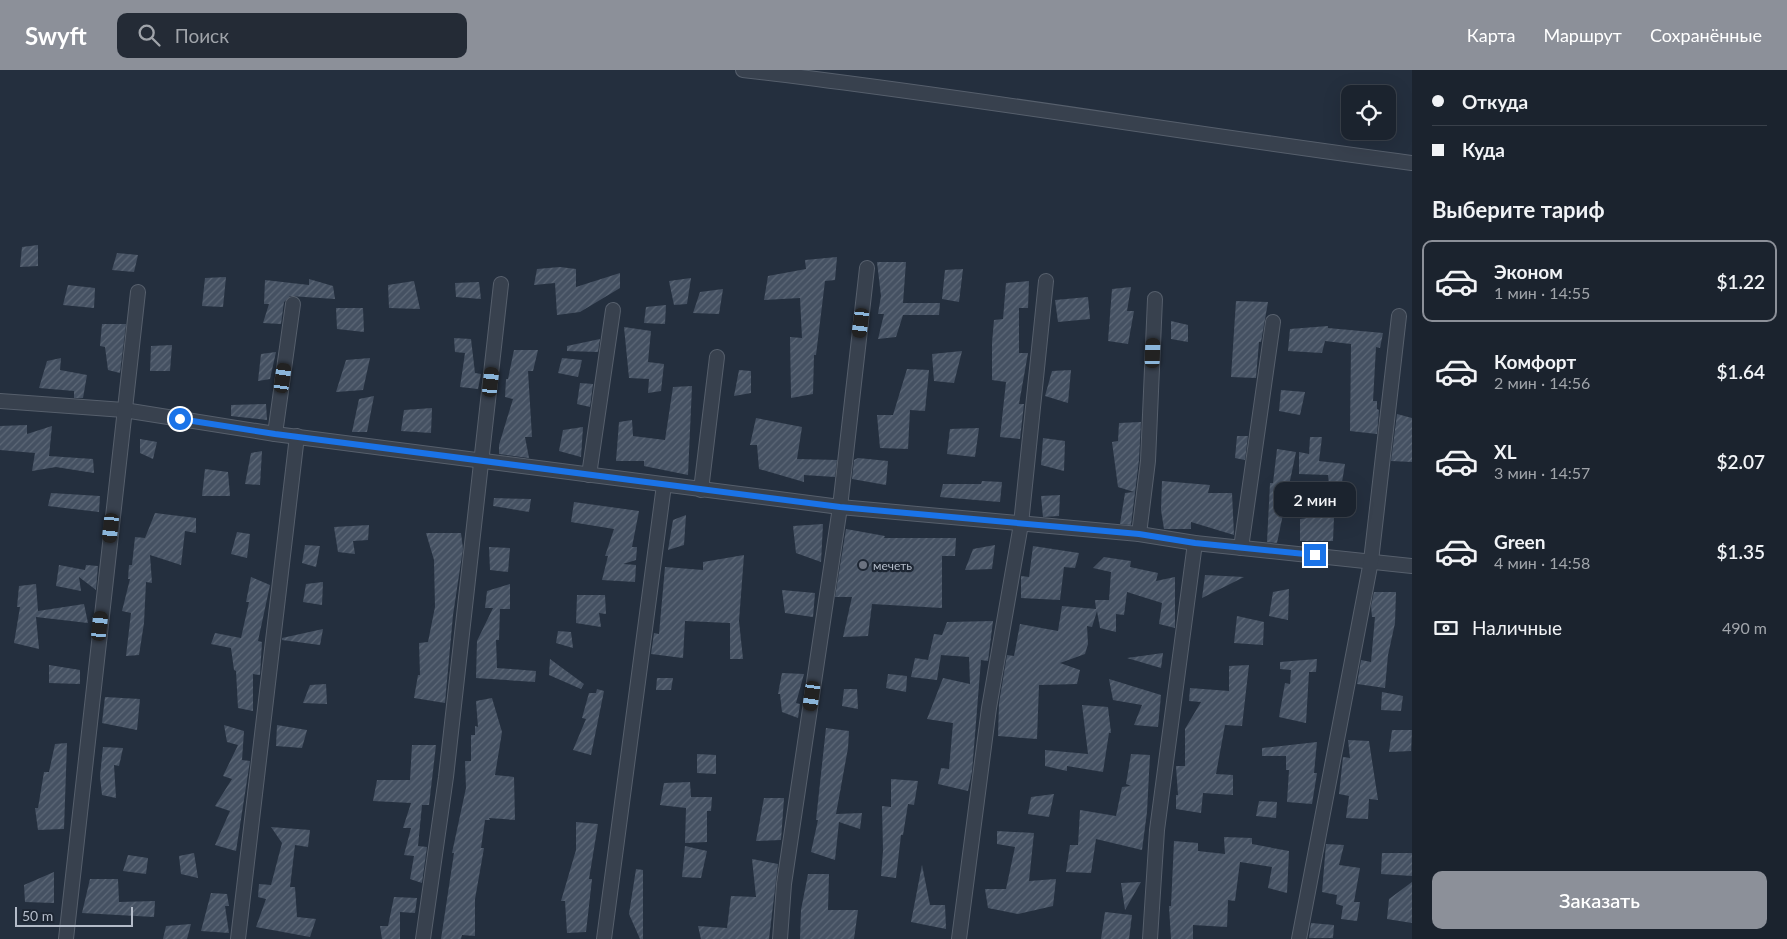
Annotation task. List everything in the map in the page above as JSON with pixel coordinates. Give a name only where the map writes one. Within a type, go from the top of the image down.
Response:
[{"type":"street","points":[[743,70],[905,89],[1412,164]]},
{"type":"street","points":[[780,939],[784,884],[840,507],[867,268]]},
{"type":"street","points":[[959,939],[989,708],[1021,524],[1046,281]]},
{"type":"street","points":[[422,939],[446,777],[483,460],[501,284]]},
{"type":"street","points":[[66,939],[138,292]]},
{"type":"street","points":[[1139,534],[1148,461],[1155,299]]},
{"type":"street","points":[[275,434],[293,304]]},
{"type":"street","points":[[589,475],[613,310]]},
{"type":"street","points":[[1299,939],[1371,561],[1398,316]]},
{"type":"street","points":[[1241,548],[1272,322]]},
{"type":"street","points":[[701,490],[717,357]]},
{"type":"street","points":[[0,401],[124,410],[275,434],[840,507],[1139,534],[1195,543],[1412,566]]},
{"type":"street","points":[[238,939],[297,436]]},
{"type":"street","points":[[604,939],[664,485]]},
{"type":"street","points":[[1150,939],[1157,830],[1195,543]]},
{"type":"building","points":[[38,245],[38,266],[20,267],[22,247]]},
{"type":"building","points":[[117,253],[138,255],[134,272],[112,270]]},
{"type":"building","points":[[837,257],[835,280],[825,281],[816,355],[814,355],[813,394],[791,398],[790,337],[802,338],[800,298],[764,300],[768,276],[806,269],[805,260]]},
{"type":"building","points":[[877,262],[906,262],[903,303],[940,303],[939,315],[903,315],[896,337],[878,339],[884,314],[878,314],[881,296]]},
{"type":"building","points":[[560,267],[576,269],[576,287],[620,273],[620,288],[580,312],[557,315],[555,283],[534,285],[537,269]]},
{"type":"building","points":[[963,269],[959,302],[942,299],[945,270]]},
{"type":"building","points":[[226,277],[223,307],[202,306],[205,278]]},
{"type":"building","points":[[691,278],[687,304],[674,305],[669,281]]},
{"type":"building","points":[[309,279],[333,286],[335,299],[290,296],[284,302],[281,324],[263,323],[269,304],[264,304],[265,280],[309,285]]},
{"type":"building","points":[[414,281],[420,309],[389,308],[388,285]]},
{"type":"building","points":[[1029,281],[1028,308],[1019,308],[1019,353],[1028,353],[1019,404],[1024,404],[1020,439],[1000,437],[1006,382],[992,380],[994,320],[1003,319],[1006,283]]},
{"type":"building","points":[[479,282],[481,299],[456,297],[455,283]]},
{"type":"building","points":[[68,285],[95,288],[94,308],[63,305]]},
{"type":"building","points":[[1131,287],[1127,311],[1134,311],[1128,344],[1108,341],[1112,289]]},
{"type":"building","points":[[723,289],[719,314],[693,313],[700,292]]},
{"type":"building","points":[[1088,297],[1090,319],[1058,322],[1055,300]]},
{"type":"building","points":[[1236,301],[1268,302],[1261,342],[1259,342],[1256,378],[1231,377]]},
{"type":"building","points":[[666,305],[665,324],[644,323],[646,307]]},
{"type":"building","points":[[336,308],[363,308],[364,332],[337,329]]},
{"type":"building","points":[[1171,321],[1188,325],[1188,342],[1171,339]]},
{"type":"building","points":[[102,324],[126,324],[120,373],[108,370],[105,347],[100,346]]},
{"type":"building","points":[[1328,326],[1328,328],[1383,333],[1380,348],[1376,347],[1373,401],[1377,401],[1377,409],[1379,410],[1377,434],[1350,431],[1351,344],[1325,341],[1322,353],[1288,351],[1290,329]]},
{"type":"building","points":[[624,327],[651,331],[648,362],[664,364],[661,391],[648,393],[649,379],[629,378]]},
{"type":"building","points":[[454,338],[471,339],[475,373],[481,374],[478,389],[460,387],[465,353],[455,352]]},
{"type":"building","points":[[600,339],[598,352],[567,351],[567,346]]},
{"type":"building","points":[[172,345],[170,371],[150,371],[151,346]]},
{"type":"building","points":[[514,350],[538,350],[533,371],[528,371],[532,437],[525,437],[529,458],[499,454],[499,445],[513,399],[505,397],[506,379],[508,379]]},
{"type":"building","points":[[962,351],[954,383],[934,381],[932,354]]},
{"type":"building","points":[[276,352],[270,379],[258,381],[261,354]]},
{"type":"building","points":[[61,358],[60,370],[87,375],[83,398],[74,398],[74,391],[39,388],[47,361]]},
{"type":"building","points":[[370,358],[363,390],[336,392],[346,360]]},
{"type":"building","points":[[562,358],[582,360],[578,377],[558,373]]},
{"type":"building","points":[[907,369],[929,370],[925,411],[910,410],[908,449],[880,448],[877,415],[893,415]]},
{"type":"building","points":[[739,370],[751,371],[751,393],[734,396]]},
{"type":"building","points":[[1071,370],[1068,403],[1045,396],[1052,371]]},
{"type":"building","points":[[580,383],[593,384],[590,407],[577,404]]},
{"type":"building","points":[[692,386],[688,475],[644,466],[644,461],[616,461],[619,422],[632,420],[633,436],[665,440],[673,387]]},
{"type":"building","points":[[1281,390],[1305,392],[1300,415],[1279,411]]},
{"type":"building","points":[[374,396],[367,432],[352,432],[359,399]]},
{"type":"building","points":[[266,404],[267,420],[231,416],[231,405]]},
{"type":"building","points":[[432,408],[431,433],[401,431],[404,410]]},
{"type":"building","points":[[1397,414],[1412,418],[1412,462],[1391,461]]},
{"type":"building","points":[[756,418],[802,427],[797,459],[837,460],[835,477],[804,475],[804,482],[759,469],[757,445],[750,445]]},
{"type":"building","points":[[1141,422],[1139,460],[1131,525],[1120,524],[1125,493],[1134,492],[1118,487],[1112,442],[1118,441],[1119,423]]},
{"type":"building","points":[[27,425],[27,434],[52,426],[49,456],[93,459],[94,473],[56,467],[32,471],[35,453],[0,450],[0,426]]},
{"type":"building","points":[[583,427],[581,457],[559,451],[563,430]]},
{"type":"building","points":[[979,428],[975,457],[947,454],[950,429]]},
{"type":"building","points":[[1237,436],[1248,436],[1245,460],[1235,458]]},
{"type":"building","points":[[1310,437],[1322,437],[1319,461],[1345,464],[1341,488],[1353,492],[1352,507],[1338,504],[1334,516],[1333,541],[1300,541],[1300,519],[1332,515],[1328,475],[1299,474],[1299,452],[1309,454]]},
{"type":"building","points":[[1043,438],[1065,441],[1064,471],[1041,465]]},
{"type":"building","points":[[140,439],[157,442],[153,459],[140,453]]},
{"type":"building","points":[[1277,449],[1296,452],[1277,543],[1267,542],[1270,483],[1273,483]]},
{"type":"building","points":[[262,451],[260,485],[245,484],[251,453]]},
{"type":"building","points":[[858,458],[888,461],[886,485],[852,479],[854,460]]},
{"type":"building","points":[[205,469],[228,472],[230,496],[202,496]]},
{"type":"building","points":[[982,481],[1002,482],[1000,502],[940,497],[943,484],[981,484]]},
{"type":"building","points":[[1162,481],[1210,485],[1208,493],[1232,493],[1234,535],[1191,522],[1191,529],[1164,529],[1161,510]]},
{"type":"building","points":[[51,493],[100,496],[99,512],[48,506]]},
{"type":"building","points":[[1060,495],[1059,516],[1043,517],[1041,496]]},
{"type":"building","points":[[494,498],[531,499],[529,512],[493,506]]},
{"type":"building","points":[[574,502],[639,511],[632,547],[637,547],[636,560],[623,564],[636,565],[635,582],[602,580],[608,556],[605,556],[614,529],[571,522]]},
{"type":"building","points":[[155,513],[196,518],[196,533],[185,531],[181,565],[150,555],[152,583],[146,582],[144,623],[139,655],[126,656],[131,613],[122,611],[130,579],[128,579],[129,565],[132,565],[135,537],[145,538]]},
{"type":"building","points":[[686,515],[684,545],[668,550],[673,520]]},
{"type":"building","points":[[823,524],[821,562],[796,553],[793,526]]},
{"type":"building","points":[[369,525],[368,540],[353,541],[355,554],[338,552],[334,527]]},
{"type":"building","points":[[846,529],[885,536],[884,538],[956,538],[955,556],[942,556],[942,608],[872,604],[868,636],[843,637],[852,597],[835,597]]},
{"type":"building","points":[[237,532],[250,534],[247,558],[231,554]]},
{"type":"building","points":[[426,533],[461,533],[463,549],[453,615],[445,703],[414,698],[418,675],[420,675],[419,643],[428,642],[435,607],[434,560]]},
{"type":"building","points":[[305,545],[320,546],[316,567],[302,563]]},
{"type":"building","points":[[995,545],[992,569],[965,570],[973,549]]},
{"type":"building","points":[[1033,546],[1079,553],[1075,568],[1064,567],[1060,600],[1021,598],[1021,576],[1029,577]]},
{"type":"building","points":[[489,547],[510,548],[508,572],[490,570]]},
{"type":"building","points":[[744,555],[739,621],[743,659],[730,659],[730,623],[685,621],[683,658],[651,654],[654,633],[659,634],[665,567],[703,570],[703,562]]},
{"type":"building","points":[[1104,557],[1131,561],[1130,567],[1158,573],[1156,581],[1175,577],[1175,628],[1159,624],[1162,603],[1127,592],[1124,615],[1116,614],[1116,632],[1100,628],[1097,611],[1092,627],[1087,626],[1088,644],[1085,654],[1060,663],[1080,670],[1077,684],[1039,685],[1037,739],[998,736],[999,703],[1007,655],[1014,656],[1020,624],[1058,631],[1062,606],[1096,609],[1095,600],[1109,600],[1111,572],[1093,568]]},
{"type":"building","points":[[59,565],[85,570],[86,565],[98,566],[96,590],[79,577],[81,591],[56,586]]},
{"type":"building","points":[[1205,575],[1244,577],[1202,598]]},
{"type":"building","points":[[251,577],[270,585],[258,641],[262,642],[260,675],[253,674],[253,711],[238,708],[236,671],[234,670],[231,648],[211,644],[215,633],[241,638],[249,602],[246,602]]},
{"type":"building","points":[[323,582],[322,605],[303,602],[306,584]]},
{"type":"building","points":[[36,584],[38,611],[84,604],[88,623],[36,617],[39,649],[14,643],[20,607],[17,607],[19,586]]},
{"type":"building","points":[[510,584],[510,609],[500,609],[499,640],[496,640],[497,668],[536,671],[535,682],[476,678],[477,641],[493,608],[485,608],[487,591]]},
{"type":"building","points":[[1289,589],[1288,620],[1269,616],[1273,592]]},
{"type":"building","points":[[782,590],[815,593],[813,617],[785,613]]},
{"type":"building","points":[[1374,592],[1396,592],[1395,623],[1388,655],[1385,688],[1357,684],[1361,660],[1371,662],[1375,617],[1372,617],[1371,606]]},
{"type":"building","points":[[577,595],[605,595],[606,614],[599,613],[601,627],[576,623]]},
{"type":"building","points":[[1237,616],[1264,622],[1263,645],[1234,643]]},
{"type":"building","points":[[993,621],[988,661],[981,660],[972,772],[968,791],[938,784],[941,768],[949,769],[953,723],[927,719],[943,678],[970,684],[969,657],[941,655],[937,680],[911,677],[915,658],[928,660],[934,634],[942,635],[947,622]]},
{"type":"building","points":[[323,629],[320,645],[282,640],[282,638]]},
{"type":"building","points":[[558,631],[571,632],[573,648],[556,643]]},
{"type":"building","points":[[1163,653],[1161,668],[1127,658]]},
{"type":"building","points":[[550,659],[584,684],[581,689],[549,675]]},
{"type":"building","points":[[1317,659],[1316,672],[1309,672],[1306,723],[1279,717],[1285,683],[1290,684],[1291,670],[1280,669],[1280,662]]},
{"type":"building","points":[[49,665],[80,670],[80,684],[49,683]]},
{"type":"building","points":[[1249,665],[1242,726],[1225,725],[1216,774],[1233,775],[1233,795],[1203,793],[1201,813],[1176,809],[1176,795],[1178,795],[1176,766],[1185,766],[1185,729],[1201,702],[1189,701],[1190,688],[1229,691],[1229,666]]},
{"type":"building","points":[[782,673],[804,674],[796,703],[800,704],[798,718],[782,712],[780,694],[778,694]]},
{"type":"building","points":[[888,674],[907,676],[906,692],[886,688]]},
{"type":"building","points":[[657,678],[673,678],[671,690],[656,690]]},
{"type":"building","points":[[1109,679],[1161,695],[1158,727],[1134,725],[1142,705],[1113,700]]},
{"type":"building","points":[[326,684],[327,704],[303,703],[310,685]]},
{"type":"building","points":[[597,689],[604,691],[591,755],[573,750],[586,719],[582,718],[589,693],[596,693]]},
{"type":"building","points":[[844,689],[857,689],[858,709],[842,706]]},
{"type":"building","points":[[1382,692],[1403,696],[1401,711],[1381,710]]},
{"type":"building","points":[[105,697],[140,699],[137,730],[102,723]]},
{"type":"building","points":[[492,698],[502,732],[495,775],[514,777],[515,820],[489,818],[490,820],[485,820],[481,848],[484,848],[475,899],[475,936],[462,935],[461,939],[441,939],[454,853],[452,853],[466,788],[465,761],[471,761],[471,735],[475,735],[475,726],[478,727],[476,701]]},
{"type":"building","points":[[1082,705],[1108,707],[1111,733],[1109,733],[1103,772],[1067,766],[1067,771],[1045,766],[1045,750],[1088,754]]},
{"type":"building","points":[[224,725],[244,731],[242,760],[250,761],[236,851],[215,845],[230,811],[215,806],[232,779],[223,776],[238,745],[227,742]]},
{"type":"building","points":[[277,725],[307,730],[302,748],[276,746]]},
{"type":"building","points":[[826,728],[849,731],[848,748],[836,814],[862,813],[860,829],[839,822],[835,860],[811,852],[818,820],[816,820]]},
{"type":"building","points":[[1392,730],[1412,730],[1411,751],[1389,752]]},
{"type":"building","points":[[1348,740],[1369,741],[1378,800],[1369,799],[1368,819],[1346,818],[1349,796],[1339,794],[1343,757],[1350,758]]},
{"type":"building","points":[[1317,742],[1314,773],[1317,773],[1312,804],[1287,802],[1289,770],[1286,770],[1286,756],[1262,756],[1262,748]]},
{"type":"building","points":[[67,743],[64,829],[38,830],[35,808],[38,808],[44,772],[49,772],[55,744]]},
{"type":"building","points":[[412,745],[436,745],[429,805],[422,805],[418,846],[427,847],[422,883],[410,879],[414,856],[404,855],[411,828],[403,828],[411,803],[373,801],[377,780],[410,780]]},
{"type":"building","points":[[103,747],[123,748],[119,766],[114,765],[116,798],[102,795],[100,776]]},
{"type":"building","points":[[697,754],[716,755],[716,774],[697,773]]},
{"type":"building","points":[[1131,754],[1150,755],[1147,812],[1142,850],[1096,839],[1091,873],[1066,872],[1070,845],[1078,845],[1080,810],[1116,816],[1122,787],[1131,786],[1126,784]]},
{"type":"building","points":[[891,779],[918,781],[914,805],[908,804],[903,835],[901,835],[896,878],[881,876],[883,851],[882,806],[891,807]]},
{"type":"building","points":[[690,782],[691,797],[712,797],[711,811],[707,811],[707,842],[685,843],[686,808],[660,805],[664,783]]},
{"type":"building","points":[[1054,794],[1049,817],[1028,814],[1031,797]]},
{"type":"building","points":[[764,798],[784,798],[781,840],[756,841]]},
{"type":"building","points":[[1259,801],[1277,802],[1276,818],[1256,816]]},
{"type":"building","points":[[576,822],[598,824],[589,879],[592,879],[586,932],[567,933],[565,901],[561,901],[576,850]]},
{"type":"building","points":[[271,827],[310,830],[308,847],[295,845],[290,887],[295,887],[297,917],[316,919],[310,937],[256,927],[266,899],[258,897],[259,884],[271,885],[282,843]]},
{"type":"building","points":[[997,831],[1034,833],[1029,881],[1056,879],[1053,906],[1018,914],[988,908],[985,889],[1006,889],[1015,847],[997,844]]},
{"type":"building","points":[[1224,837],[1252,838],[1252,844],[1289,851],[1287,893],[1268,888],[1272,867],[1240,862],[1235,901],[1228,900],[1227,927],[1193,925],[1193,939],[1171,939],[1169,906],[1171,906],[1174,841],[1198,843],[1198,851],[1225,854]]},
{"type":"building","points":[[1326,844],[1344,845],[1339,865],[1360,868],[1354,902],[1360,902],[1357,921],[1341,919],[1343,906],[1336,904],[1337,895],[1322,892]]},
{"type":"building","points":[[685,846],[707,851],[701,878],[682,877]]},
{"type":"building","points":[[194,853],[198,878],[181,874],[179,856]]},
{"type":"building","points":[[1382,853],[1412,853],[1412,876],[1381,874]]},
{"type":"building","points":[[128,855],[148,858],[146,874],[123,871]]},
{"type":"building","points":[[752,859],[778,864],[769,939],[701,939],[698,926],[727,928],[731,896],[756,897]]},
{"type":"building","points":[[922,865],[930,905],[945,905],[946,929],[911,922]]},
{"type":"building","points":[[636,869],[643,870],[643,939],[640,939],[629,914]]},
{"type":"building","points":[[54,872],[54,903],[25,902],[24,885]]},
{"type":"building","points":[[808,874],[829,874],[828,910],[858,910],[854,939],[800,939],[801,910]]},
{"type":"building","points":[[90,879],[118,879],[119,902],[155,901],[154,917],[82,913]]},
{"type":"building","points":[[1141,882],[1125,910],[1121,883]]},
{"type":"building","points":[[1412,882],[1412,923],[1387,919],[1389,899]]},
{"type":"building","points":[[211,893],[227,894],[229,906],[225,906],[229,933],[201,931]]},
{"type":"building","points":[[394,897],[417,898],[415,913],[400,912],[400,939],[382,939],[380,926],[388,926]]},
{"type":"building","points":[[1105,912],[1132,915],[1129,939],[1101,939]]},
{"type":"building","points":[[1311,923],[1334,925],[1333,938],[1309,938]]},
{"type":"building","points":[[191,924],[187,939],[163,939],[166,926]]},
{"type":"place","name":"мечеть","points":[[863,565]]},
{"type":"route","points":[[180,419],[275,434],[840,507],[1139,534],[1195,543],[1315,555]]}]
